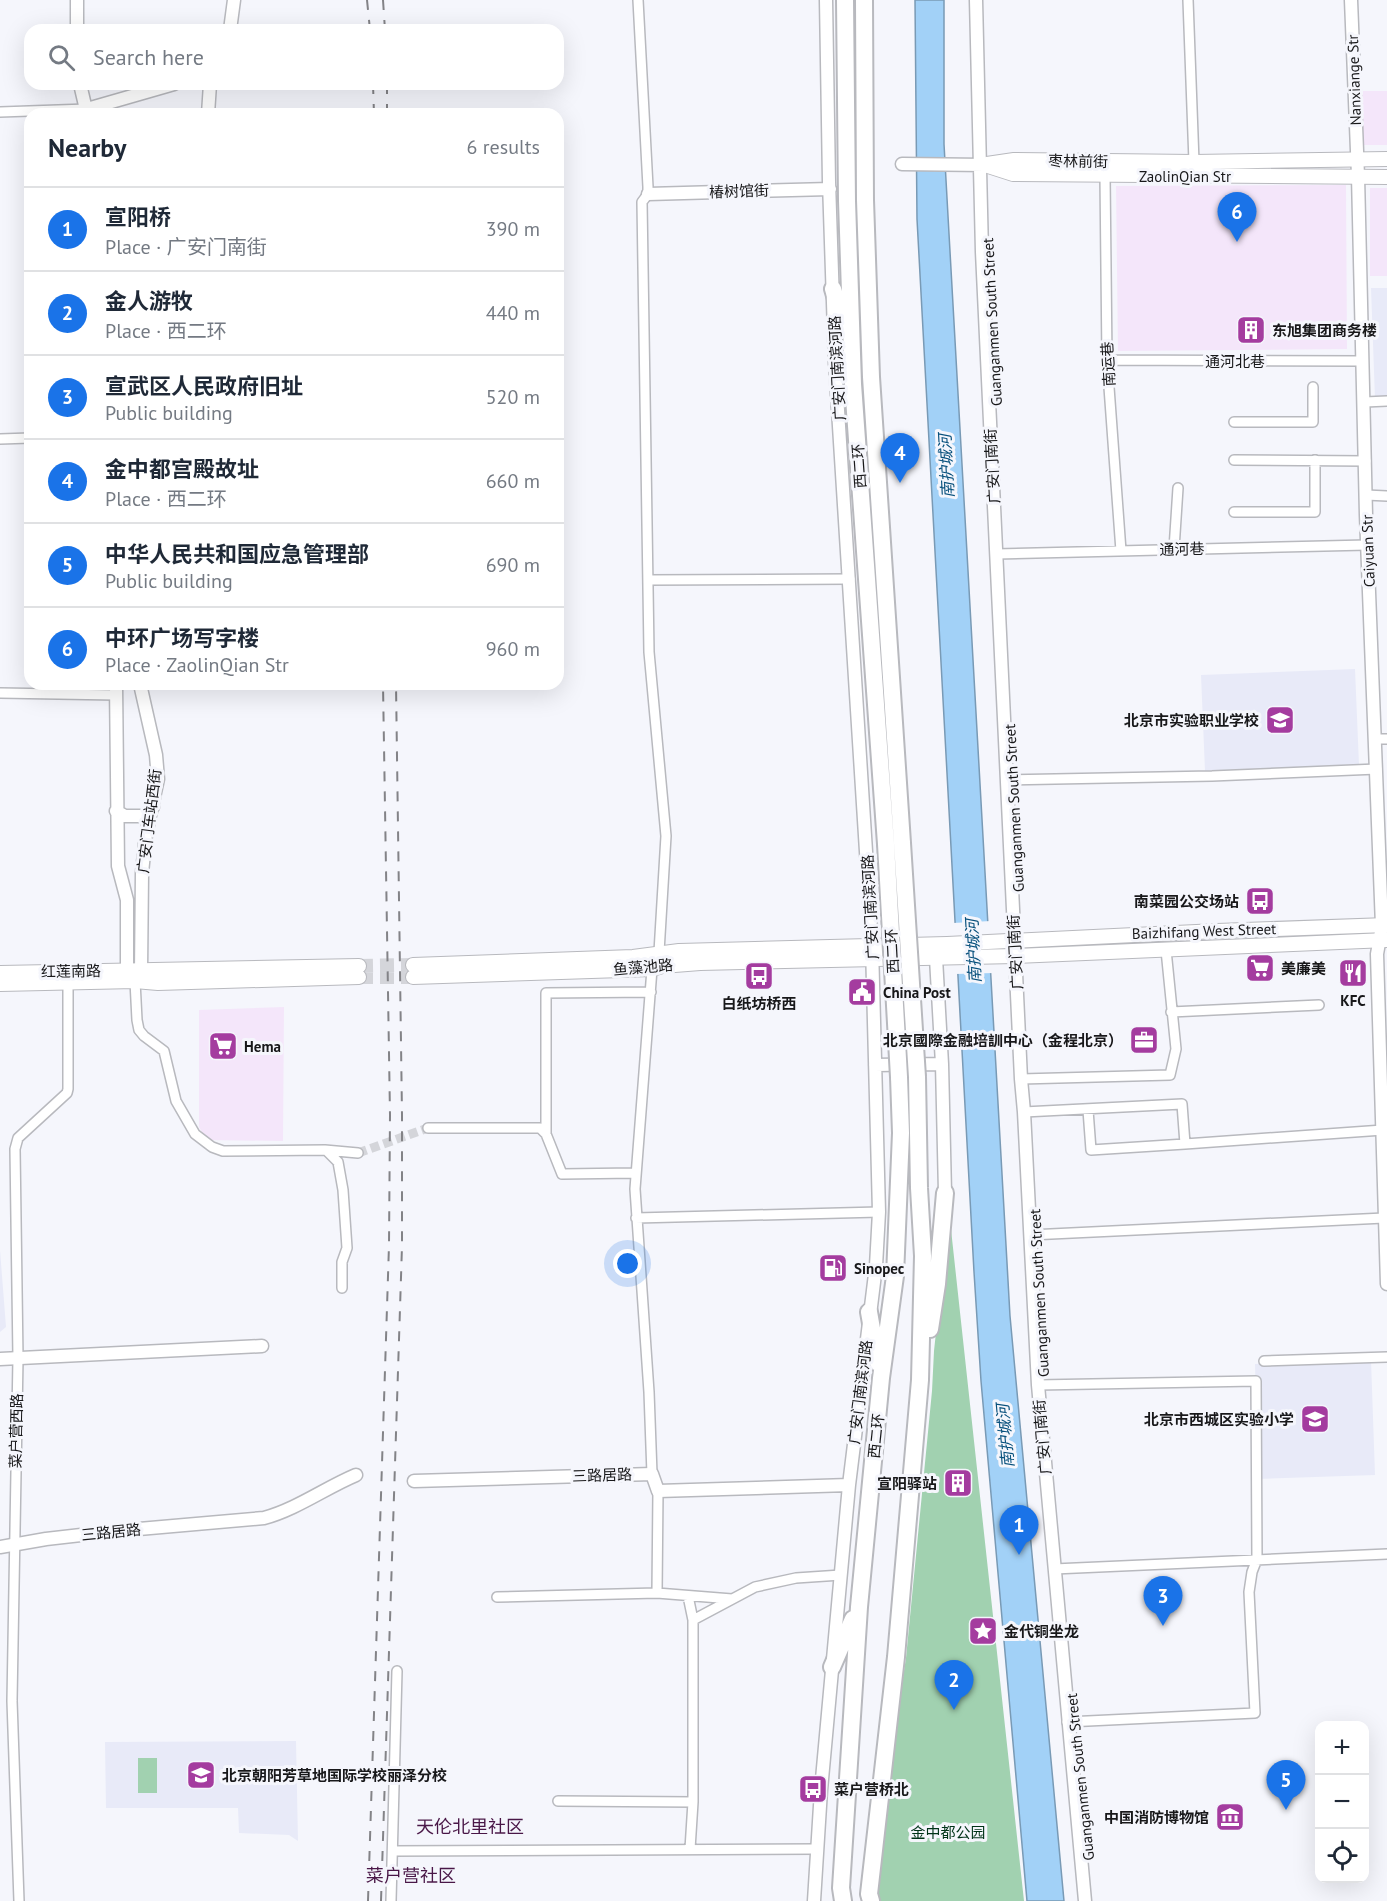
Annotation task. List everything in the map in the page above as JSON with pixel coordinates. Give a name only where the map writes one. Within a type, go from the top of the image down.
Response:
[{"type":"highway","name":"西二环","points":[[846,0],[847,201],[852,351],[916,1077],[923,1256],[920,1380],[897,1645],[870,1899]]},
{"type":"highway","name":"西二环","points":[[841,1897],[859,1607],[881,1378],[894,1276],[901,1133],[894,843],[871,377],[865,200],[864,0]]},
{"type":"highway","points":[[833,290],[852,351]]},
{"type":"highway","points":[[920,1380],[938,1284],[945,1193]]},
{"type":"highway","points":[[869,1312],[881,1378]]},
{"type":"highway","points":[[832,1667],[859,1607]]},
{"type":"main road","name":"枣林前街","points":[[982,164],[1014,160],[1194,162],[1387,159]]},
{"type":"main road","name":"ZaolinQian Str","points":[[982,164],[1013,174],[1387,177]]},
{"type":"main road","name":"Baizhifang West Street","points":[[944,953],[1013,940],[1385,925]]},
{"type":"main road","name":"Baizhifang West Street","points":[[944,953],[1013,956],[1383,940]]},
{"type":"main road","name":"鱼藻池路","points":[[659,952],[872,952],[700,963],[652,969],[413,971],[633,957],[659,952]]},
{"type":"main road","points":[[872,952],[944,953]]},
{"type":"main road","points":[[135,974],[158,984],[359,972]]},
{"type":"main road","name":"红莲南路","points":[[0,973],[135,974]]},
{"type":"main road","name":"红莲南路","points":[[0,984],[68,982],[135,974]]},
{"type":"street","points":[[77,0],[77,24]]},
{"type":"street","points":[[231,24],[234,0]]},
{"type":"street","points":[[638,0],[648,190],[642,202],[649,652],[666,836],[659,952]]},
{"type":"street","name":"广安门南滨河路","points":[[814,1901],[849,1485],[876,1266],[879,1212],[872,952],[835,363],[826,0]]},
{"type":"street","points":[[902,164],[982,164],[976,0]]},
{"type":"street","name":"Guanganmen South Street","points":[[984,0],[982,164],[1010,780],[1013,956]]},
{"type":"street","points":[[1188,0],[1194,162]]},
{"type":"street","name":"Nanxiange Str","points":[[1351,0],[1358,176]]},
{"type":"street","points":[[82,90],[86,108]]},
{"type":"street","points":[[99,108],[155,90]]},
{"type":"street","points":[[208,108],[210,90]]},
{"type":"street","points":[[0,112],[24,112]]},
{"type":"street","name":"南运巷","points":[[1105,176],[1107,360],[1121,550]]},
{"type":"street","name":"Caiyuan Str","points":[[1358,176],[1367,544],[1381,739],[1377,769],[1385,925],[1383,940],[1377,954],[1384,1115],[1384,1218],[1387,1284]]},
{"type":"street","name":"椿树馆街","points":[[648,190],[830,185]]},
{"type":"street","name":"通河北巷","points":[[1107,360],[1363,361]]},
{"type":"street","points":[[1234,422],[1313,422],[1313,387]]},
{"type":"street","points":[[1365,402],[1387,402]]},
{"type":"street","points":[[0,439],[24,438]]},
{"type":"street","points":[[1234,460],[1366,461]]},
{"type":"street","points":[[1234,513],[1314,512],[1315,460]]},
{"type":"street","points":[[1174,549],[1178,488]]},
{"type":"street","points":[[1366,495],[1387,496]]},
{"type":"street","name":"通河巷","points":[[999,554],[1367,544]]},
{"type":"street","points":[[648,580],[850,579]]},
{"type":"street","points":[[0,693],[87,690]]},
{"type":"street","points":[[116,690],[118,866],[127,900],[135,974],[137,1020],[139,1030],[144,1036],[164,1051],[176,1101],[195,1134],[212,1147],[223,1151],[325,1150],[358,1153]]},
{"type":"street","name":"广安门车站西街","points":[[135,974],[146,834],[158,779],[156,755],[141,690]]},
{"type":"street","points":[[1010,780],[1212,776],[1377,769]]},
{"type":"street","points":[[116,811],[125,816],[135,817],[144,816],[153,807]]},
{"type":"street","points":[[1024,1079],[1170,1075],[1176,1049],[1166,950]]},
{"type":"street","points":[[944,953],[942,1064],[945,1193]]},
{"type":"street","name":"广安门南街","points":[[1013,956],[1027,1112],[1040,1385],[1085,1901]]},
{"type":"street","points":[[652,969],[635,1173],[652,1474]]},
{"type":"street","name":"菜户营西路","points":[[19,1901],[13,1735],[18,1358],[15,1149],[18,1138],[67,1093],[68,982]]},
{"type":"street","points":[[635,1173],[562,1174],[546,1134],[546,993],[651,992]]},
{"type":"street","points":[[1171,1012],[1319,1005]]},
{"type":"street","points":[[875,1065],[942,1064]]},
{"type":"street","points":[[1027,1112],[1182,1104],[1185,1144]]},
{"type":"street","points":[[1088,1110],[1091,1150],[1383,1130]]},
{"type":"street","points":[[428,1128],[540,1128],[546,1134]]},
{"type":"street","points":[[325,1150],[338,1162],[343,1190],[347,1248],[342,1262],[342,1288]]},
{"type":"street","points":[[636,1218],[879,1212]]},
{"type":"street","points":[[1033,1235],[1384,1218]]},
{"type":"street","points":[[0,1359],[262,1347]]},
{"type":"street","points":[[1264,1361],[1387,1357]]},
{"type":"street","points":[[1040,1385],[1256,1380],[1257,1559],[1249,1592],[1255,1713],[1071,1722]]},
{"type":"street","name":"三路居路","points":[[414,1481],[652,1474],[658,1491]]},
{"type":"street","name":"三路居路","points":[[0,1547],[116,1531],[264,1518],[282,1513],[332,1485],[356,1475]]},
{"type":"street","points":[[657,1593],[658,1491],[849,1485]]},
{"type":"street","points":[[1057,1569],[1387,1554]]},
{"type":"street","points":[[693,1620],[755,1587],[796,1578],[841,1575]]},
{"type":"street","points":[[497,1598],[657,1593],[732,1599]]},
{"type":"street","points":[[688,1596],[693,1620],[693,1802],[690,1849]]},
{"type":"street","points":[[392,1901],[397,1671]]},
{"type":"street","name":"Guanganmen South Street","points":[[1071,1722],[1092,1901]]},
{"type":"street","points":[[558,1801],[693,1802]]},
{"type":"street","points":[[393,1851],[817,1849]]},
{"type":"shaded area","points":[[1362,91],[1387,91],[1387,145],[1363,145]]},
{"type":"shaded area","points":[[1346,185],[1347,349],[1118,351],[1116,186]]},
{"type":"shaded area","points":[[1370,188],[1387,188],[1387,276],[1370,276]]},
{"type":"shaded area","points":[[1371,288],[1387,288],[1387,398],[1375,399]]},
{"type":"shaded area","name":"北京市实验职业学校","points":[[1355,669],[1359,765],[1205,771],[1201,675]]},
{"type":"shaded area","points":[[284,1007],[283,1141],[207,1140],[199,1127],[199,1010]]},
{"type":"shaded area","points":[[0,1250],[6,1327],[0,1332]]},
{"type":"shaded area","name":"北京市西城区实验小学","points":[[1371,1360],[1375,1475],[1258,1479],[1255,1364]]},
{"type":"shaded area","name":"北京朝阳芳草地国际学校丽泽分校","points":[[296,1741],[298,1841],[289,1835],[239,1833],[238,1808],[106,1808],[105,1742]]},
{"type":"green space","name":"金中都公园","points":[[949,1211],[1024,1901],[871,1901],[869,1894],[906,1658]]},
{"type":"green space","points":[[138,1758],[157,1758],[157,1793],[138,1793]]},
{"type":"water","name":"南护城河","points":[[915,0],[944,0],[944,144],[1010,1316],[1064,1901],[1027,1901],[981,1381],[917,219]]},
{"type":"pier","points":[[991,921],[994,973],[955,974],[953,923]]},
{"type":"tunnel","points":[[359,966],[413,965]]},
{"type":"tunnel","points":[[359,977],[413,977]]},
{"type":"tunnel","points":[[358,1153],[428,1128]]},
{"type":"railway","points":[[367,0],[369,24]]},
{"type":"railway","points":[[383,0],[385,24]]},
{"type":"railway","points":[[373,90],[374,108]]},
{"type":"railway","points":[[387,90],[387,108]]},
{"type":"railway","points":[[368,1901],[389,1245],[390,1115],[383,690]]},
{"type":"railway","points":[[381,1901],[402,1246],[396,690]]},
{"type":"place","name":"中环广场写字楼","points":[[1237,242]]},
{"type":"place","name":"东旭集团商务楼","points":[[1251,330]]},
{"type":"place","name":"金中都宫殿故址","points":[[900,483]]},
{"type":"place","name":"北京市实验职业学校","points":[[1280,720]]},
{"type":"place","name":"南菜园公交场站","points":[[1260,901]]},
{"type":"place","name":"美廉美","points":[[1260,968]]},
{"type":"place","name":"KFC","points":[[1353,973]]},
{"type":"place","name":"白纸坊桥西","points":[[759,976]]},
{"type":"place","name":"China Post","points":[[862,992]]},
{"type":"place","name":"北京國際金融培訓中心（金程北京）","points":[[1144,1040]]},
{"type":"place","name":"Hema","points":[[223,1046]]},
{"type":"place","name":"Sinopec","points":[[833,1268]]},
{"type":"place","name":"北京市西城区实验小学","points":[[1315,1419]]},
{"type":"place","name":"宣阳驿站","points":[[958,1483]]},
{"type":"place","name":"宣阳桥","points":[[1019,1555]]},
{"type":"place","name":"宣武区人民政府旧址","points":[[1163,1626]]},
{"type":"place","name":"金代铜坐龙","points":[[983,1631]]},
{"type":"place","name":"金人游牧","points":[[954,1710]]},
{"type":"place","name":"北京朝阳芳草地国际学校丽泽分校","points":[[201,1775]]},
{"type":"place","name":"菜户营桥北","points":[[813,1789]]},
{"type":"place","name":"中华人民共和国应急管理部","points":[[1286,1810]]},
{"type":"place","name":"中国消防博物馆","points":[[1230,1817]]},
{"type":"district","name":"天伦北里社区","points":[[470,1826]]},
{"type":"district","name":"菜户营社区","points":[[411,1875]]}]
